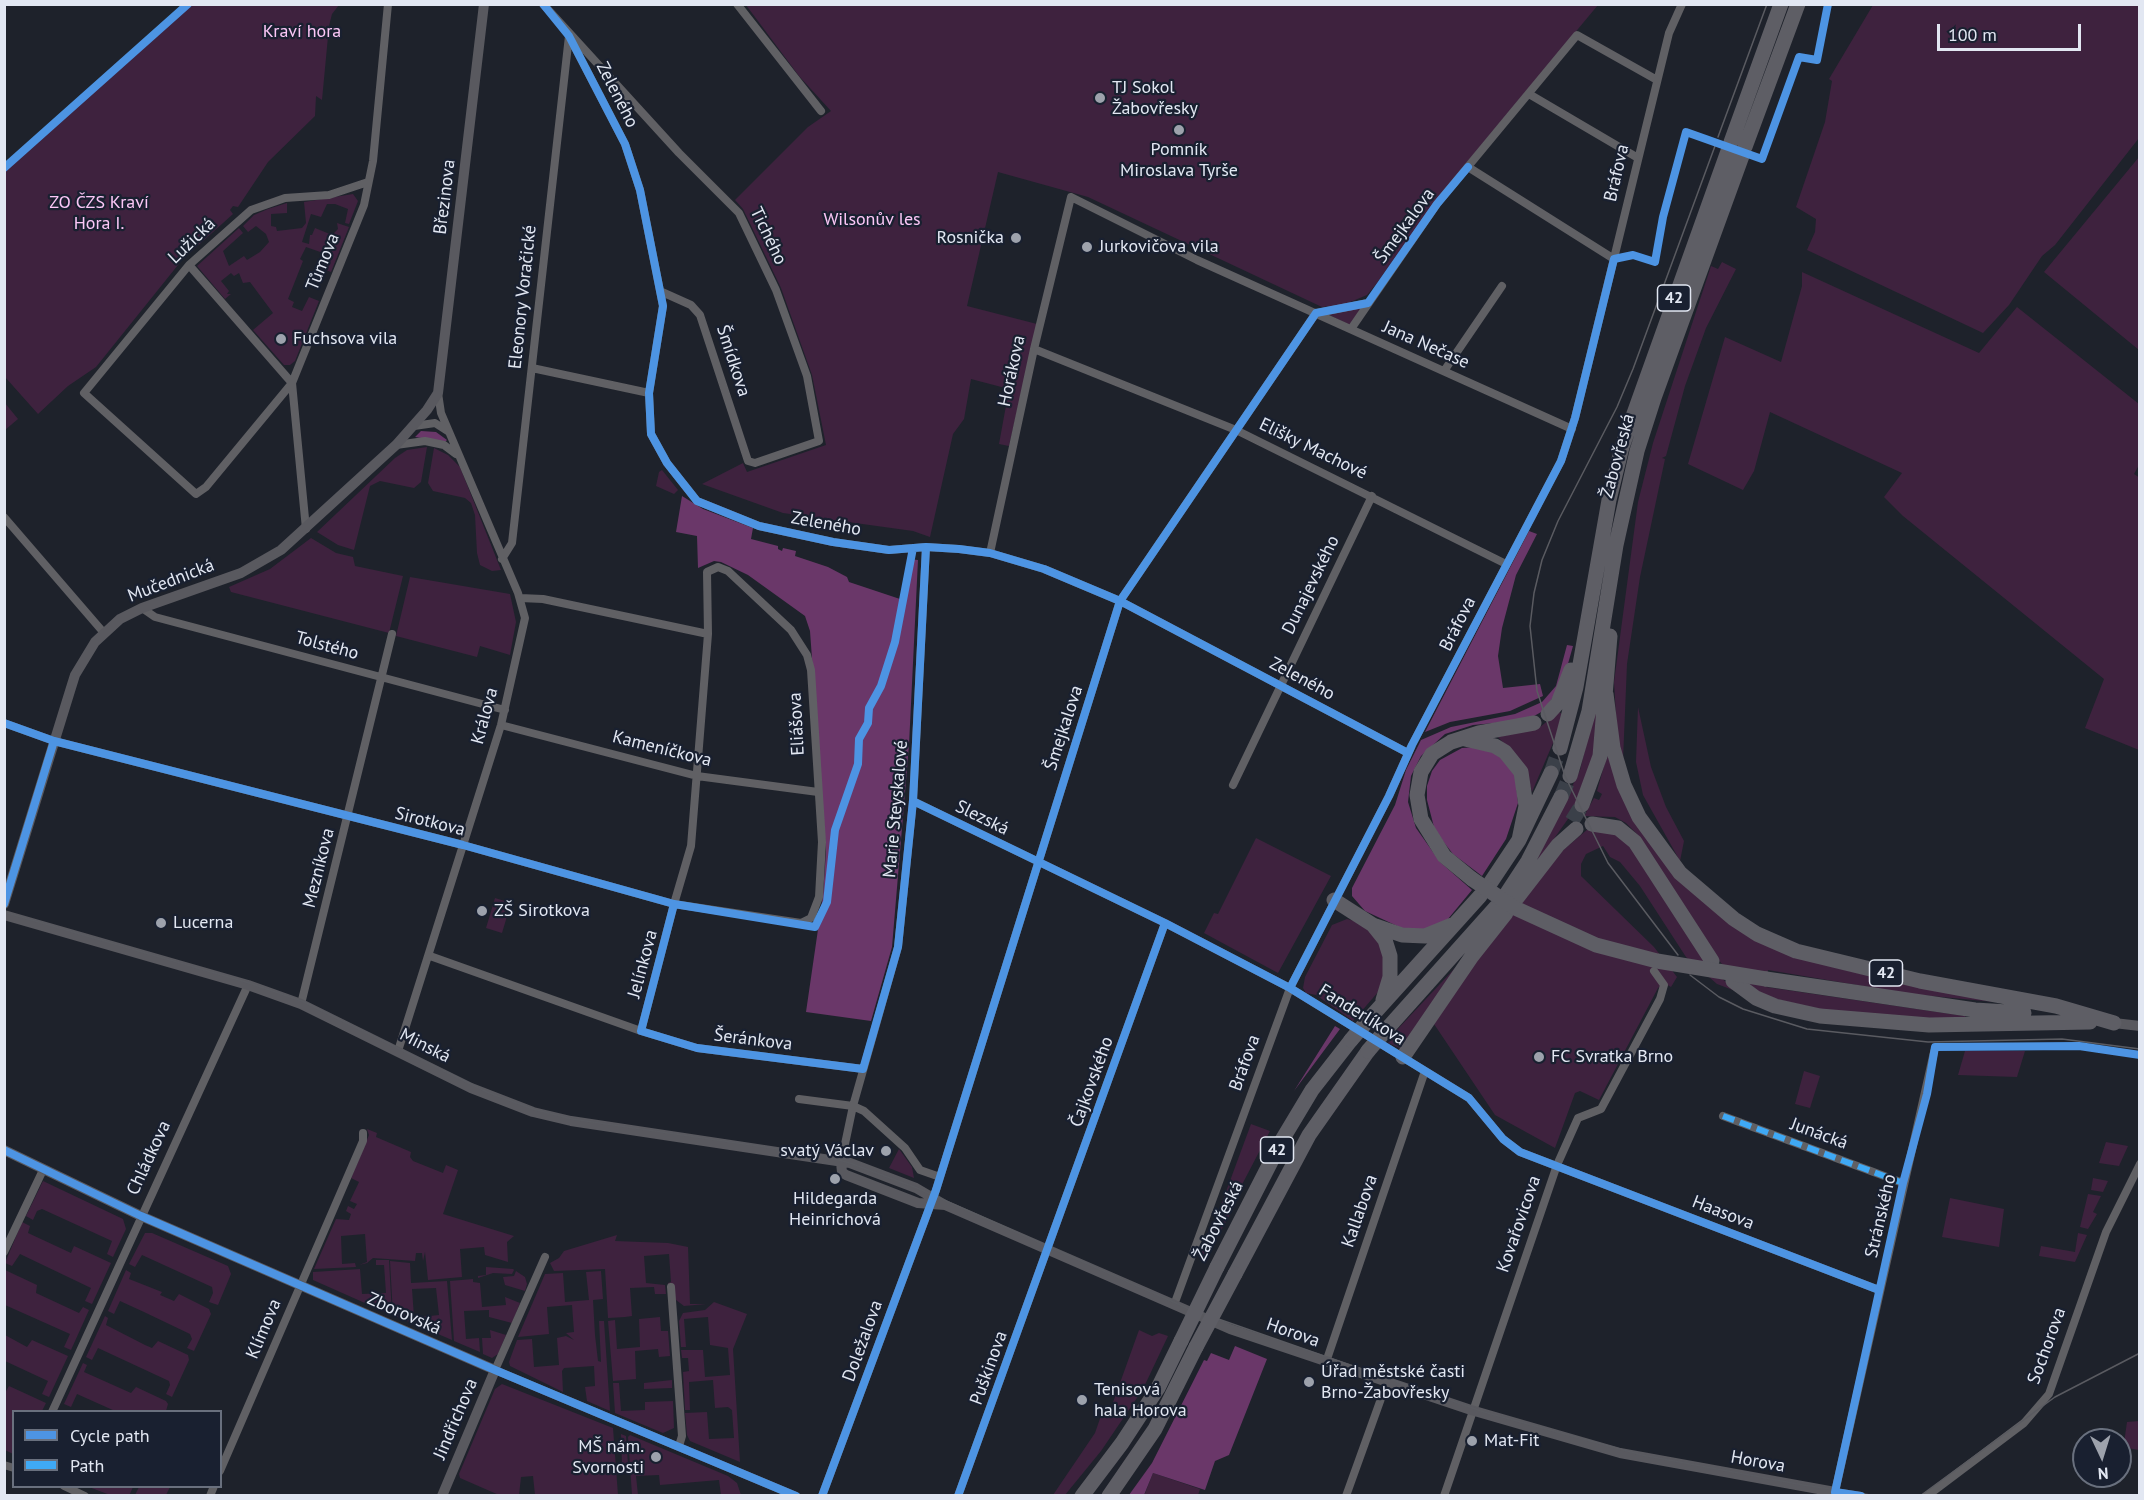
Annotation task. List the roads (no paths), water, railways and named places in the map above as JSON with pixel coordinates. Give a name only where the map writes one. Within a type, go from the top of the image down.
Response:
[{"type":"highway","name":"Žabovřeská","points":[[1569,776],[1589,711],[1625,501],[1641,440],[1737,149],[1781,4]]},
{"type":"highway","name":"Žabovřeská","points":[[1560,748],[1576,687],[1609,500],[1622,447],[1737,149],[1798,4]]},
{"type":"highway","name":"42","points":[[1582,805],[1597,766],[1606,694],[1610,650],[1608,594]]},
{"type":"highway","name":"42","points":[[1548,714],[1558,703],[1587,628]]},
{"type":"highway","name":"42","points":[[1606,694],[1612,748],[1623,785],[1639,817],[1680,873],[1742,924],[1772,942],[1796,951],[1920,981],[2056,1006],[2114,1023]]},
{"type":"highway","name":"42","points":[[1534,723],[1479,733],[1440,748],[1426,762],[1419,783],[1417,806],[1435,844],[1444,856],[1472,879],[1515,908],[1596,945],[1647,959],[1975,1010],[2114,1023]]},
{"type":"highway","points":[[1462,739],[1495,746],[1515,761],[1526,792],[1526,806],[1519,840]]},
{"type":"highway","points":[[1491,882],[1519,840],[1551,773]]},
{"type":"highway","points":[[1561,797],[1512,895],[1574,825]]},
{"type":"highway","points":[[1592,824],[1618,828],[1635,842],[1712,961]]},
{"type":"highway","name":"Žabovřeská","points":[[1082,1496],[1122,1443],[1152,1397],[1217,1267],[1312,1090],[1369,1019],[1460,921],[1480,896]]},
{"type":"highway","points":[[1334,900],[1373,925],[1417,937],[1438,932],[1460,921]]},
{"type":"highway","name":"42","points":[[1109,1496],[1155,1429],[1309,1135],[1368,1051],[1446,964],[1501,910],[1492,929],[1446,964]]},
{"type":"highway","points":[[1373,925],[1385,940],[1390,956],[1390,977],[1381,1006]]},
{"type":"highway","points":[[1403,1057],[1492,929]]},
{"type":"highway","points":[[1733,981],[1756,998],[1800,1013],[1884,1023],[1929,1025],[2049,1021],[2114,1023]]},
{"type":"street","name":"Tůmova","points":[[306,530],[292,383],[364,205],[373,161],[388,4]]},
{"type":"street","name":"Březinova","points":[[438,393],[484,4]]},
{"type":"street","name":"Tichého","points":[[543,4],[569,36],[678,153],[736,208],[776,290],[807,376],[819,441],[755,463],[748,461]]},
{"type":"street","points":[[737,4],[821,111]]},
{"type":"street","name":"Bráfova","points":[[1174,1305],[1290,988],[1389,796],[1408,753],[1561,460],[1572,429],[1669,33],[1682,4]]},
{"type":"street","name":"Šmejkalova","points":[[1351,329],[1437,204],[1577,35],[1657,80]]},
{"type":"street","name":"Zeleného","points":[[569,36],[625,144],[640,190],[662,292],[662,317],[649,393],[651,434],[670,468],[697,501],[759,526],[833,542],[889,550],[926,547],[990,553],[1044,569],[1120,601],[1408,753]]},
{"type":"street","name":"Eleonory Voračické","points":[[502,559],[512,543],[569,36]]},
{"type":"street","points":[[1529,93],[1638,158]]},
{"type":"street","points":[[1468,167],[1614,259]]},
{"type":"street","name":"Lužická","points":[[292,383],[206,487],[196,494],[84,393],[189,265],[251,210],[285,198],[329,195],[368,182]]},
{"type":"street","name":"Jana Nečase","points":[[1070,201],[1572,429]]},
{"type":"street","name":"Horákova","points":[[990,553],[1034,349],[1070,201]]},
{"type":"street","points":[[189,265],[292,383]]},
{"type":"street","points":[[1444,371],[1502,286]]},
{"type":"street","name":"Šmídkova","points":[[662,292],[691,305],[700,315],[748,461]]},
{"type":"street","points":[[1316,314],[1368,303]]},
{"type":"street","name":"Šmejkalova","points":[[931,1201],[1120,601],[1316,314]]},
{"type":"street","name":"Elišky Machové","points":[[1034,349],[1236,430],[1506,564]]},
{"type":"street","points":[[532,368],[649,393]]},
{"type":"street","name":"Mučednická","points":[[4,904],[75,675],[104,633],[120,620],[142,608],[251,569],[281,550],[306,530],[396,445],[414,426],[438,393]]},
{"type":"street","name":"Králova","points":[[398,1052],[501,725],[524,627],[524,613],[520,598],[458,456],[441,413],[438,393]]},
{"type":"street","points":[[414,426],[435,423],[451,435]]},
{"type":"street","points":[[396,445],[417,440],[429,442],[451,449],[458,456]]},
{"type":"street","name":"Dunajevského","points":[[1233,785],[1372,496]]},
{"type":"street","points":[[4,517],[104,633]]},
{"type":"street","name":"Marie Steyskalové","points":[[841,1164],[853,1106],[898,947],[913,801],[926,547]]},
{"type":"street","name":"Eliášova","points":[[706,572],[718,567],[728,571],[790,630],[807,655],[811,669],[822,842],[819,897],[811,918],[801,923]]},
{"type":"street","name":"Jelínkova","points":[[641,1031],[691,846],[708,634],[706,572]]},
{"type":"street","points":[[520,598],[543,599],[708,634]]},
{"type":"street","name":"Tolstého","points":[[142,608],[155,616],[505,710]]},
{"type":"street","name":"Mezníkova","points":[[301,1004],[349,817],[392,634]]},
{"type":"street","name":"Sirotkova","points":[[4,723],[54,741],[463,845],[674,904],[801,923]]},
{"type":"street","name":"Kameníčkova","points":[[501,725],[697,776],[818,792]]},
{"type":"street","name":"Slezská","points":[[913,801],[1038,861]]},
{"type":"street","name":"Fanderlíkova","points":[[1038,861],[1290,988],[1469,1098],[1503,1139],[1521,1152],[1557,1165]]},
{"type":"street","name":"Minská","points":[[4,915],[248,985],[301,1004],[471,1088],[533,1112],[570,1121],[823,1158],[841,1164],[850,1163],[931,1201]]},
{"type":"street","name":"Čajkovského","points":[[1048,1251],[1165,923]]},
{"type":"street","name":"Šeránkova","points":[[430,956],[641,1031],[697,1047],[863,1069]]},
{"type":"street","name":"Kovařovicova","points":[[1444,1496],[1471,1410],[1557,1165],[1578,1118],[1601,1109],[1660,999],[1664,985],[1654,971]]},
{"type":"street","name":"Chládkova","points":[[53,1410],[248,985]]},
{"type":"street","points":[[2114,1023],[2139,1026]]},
{"type":"street","name":"Stránského","points":[[1834,1494],[1903,1183],[1927,1094],[1934,1052]]},
{"type":"street","name":"Kallabova","points":[[1326,1362],[1425,1071]]},
{"type":"street","points":[[799,1100],[853,1106],[864,1111],[905,1148],[920,1170],[940,1177]]},
{"type":"street","name":"Junácká","points":[[1723,1116],[1903,1183]]},
{"type":"street","name":"Klímova","points":[[222,1465],[363,1141],[363,1133]]},
{"type":"street","name":"Zborovská","points":[[4,1150],[141,1216],[495,1370],[796,1496]]},
{"type":"street","name":"Sochorova","points":[[1927,1496],[2024,1423],[2049,1394],[2106,1232],[2139,1164]]},
{"type":"street","name":"Haasova","points":[[1557,1165],[1879,1290]]},
{"type":"street","points":[[4,1252],[43,1170]]},
{"type":"street","name":"Horova","points":[[931,1201],[945,1205],[1230,1329],[1471,1410],[1620,1453],[1834,1494]]},
{"type":"street","name":"Doležalova","points":[[822,1496],[931,1201]]},
{"type":"street","name":"Puškinova","points":[[958,1496],[1048,1251]]},
{"type":"street","name":"Jindřichova","points":[[442,1496],[545,1257]]},
{"type":"street","points":[[671,1287],[682,1436],[678,1446]]},
{"type":"street","points":[[1346,1496],[1387,1382]]},
{"type":"street","points":[[68,1488],[85,1496]]},
{"type":"street","points":[[1834,1494],[1861,1496]]},
{"type":"tunnel","points":[[1551,773],[1560,748]]},
{"type":"tunnel","points":[[1561,797],[1570,776]]},
{"type":"tunnel","points":[[1572,821],[1582,805]]},
{"type":"tram line","points":[[1718,137],[1767,4]]},
{"type":"tram line","points":[[1678,955],[1608,863],[1565,776],[1537,691],[1530,626],[1534,593],[1542,560],[1558,521],[1617,407],[1633,369],[1715,146]]},
{"type":"tram line","points":[[4,912],[246,982],[302,1001],[487,1092],[533,1109],[572,1119],[820,1155],[850,1163],[917,1188],[1187,1308],[1484,1412],[1642,1455],[1803,1485],[1877,1496]]},
{"type":"tram line","points":[[1690,975],[1719,997],[1743,1009],[1807,1029],[1928,1042],[2062,1039],[2140,1049]]},
{"type":"tram line","points":[[1920,1496],[2055,1397],[2140,1353]]},
{"type":"place","name":"TJ Sokol Žabovřesky","points":[[1100,98]]},
{"type":"place","name":"Pomník Miroslava Tyrše","points":[[1179,130]]},
{"type":"place","name":"Rosnička","points":[[1016,238]]},
{"type":"place","name":"Jurkovičova vila","points":[[1087,247]]},
{"type":"place","name":"Fuchsova vila","points":[[281,339]]},
{"type":"place","name":"ZŠ Sirotkova","points":[[482,911]]},
{"type":"place","name":"Lucerna","points":[[161,923]]},
{"type":"place","name":"FC Svratka Brno","points":[[1539,1057]]},
{"type":"place","name":"svatý Václav","points":[[886,1151]]},
{"type":"place","name":"Hildegarda Heinrichová","points":[[835,1179]]},
{"type":"place","name":"Úřad městské časti Brno-Žabovřesky","points":[[1309,1382]]},
{"type":"place","name":"Tenisová hala Horova","points":[[1082,1400]]},
{"type":"place","name":"Mat-Fit","points":[[1472,1441]]},
{"type":"place","name":"MŠ nám. Svornosti","points":[[656,1457]]},
{"type":"park label","name":"Kraví hora","points":[[302,32]]},
{"type":"park label","name":"ZO ČZS Kraví Hora I.","points":[[99,213]]},
{"type":"park label","name":"Wilsonův les","points":[[872,220]]}]
